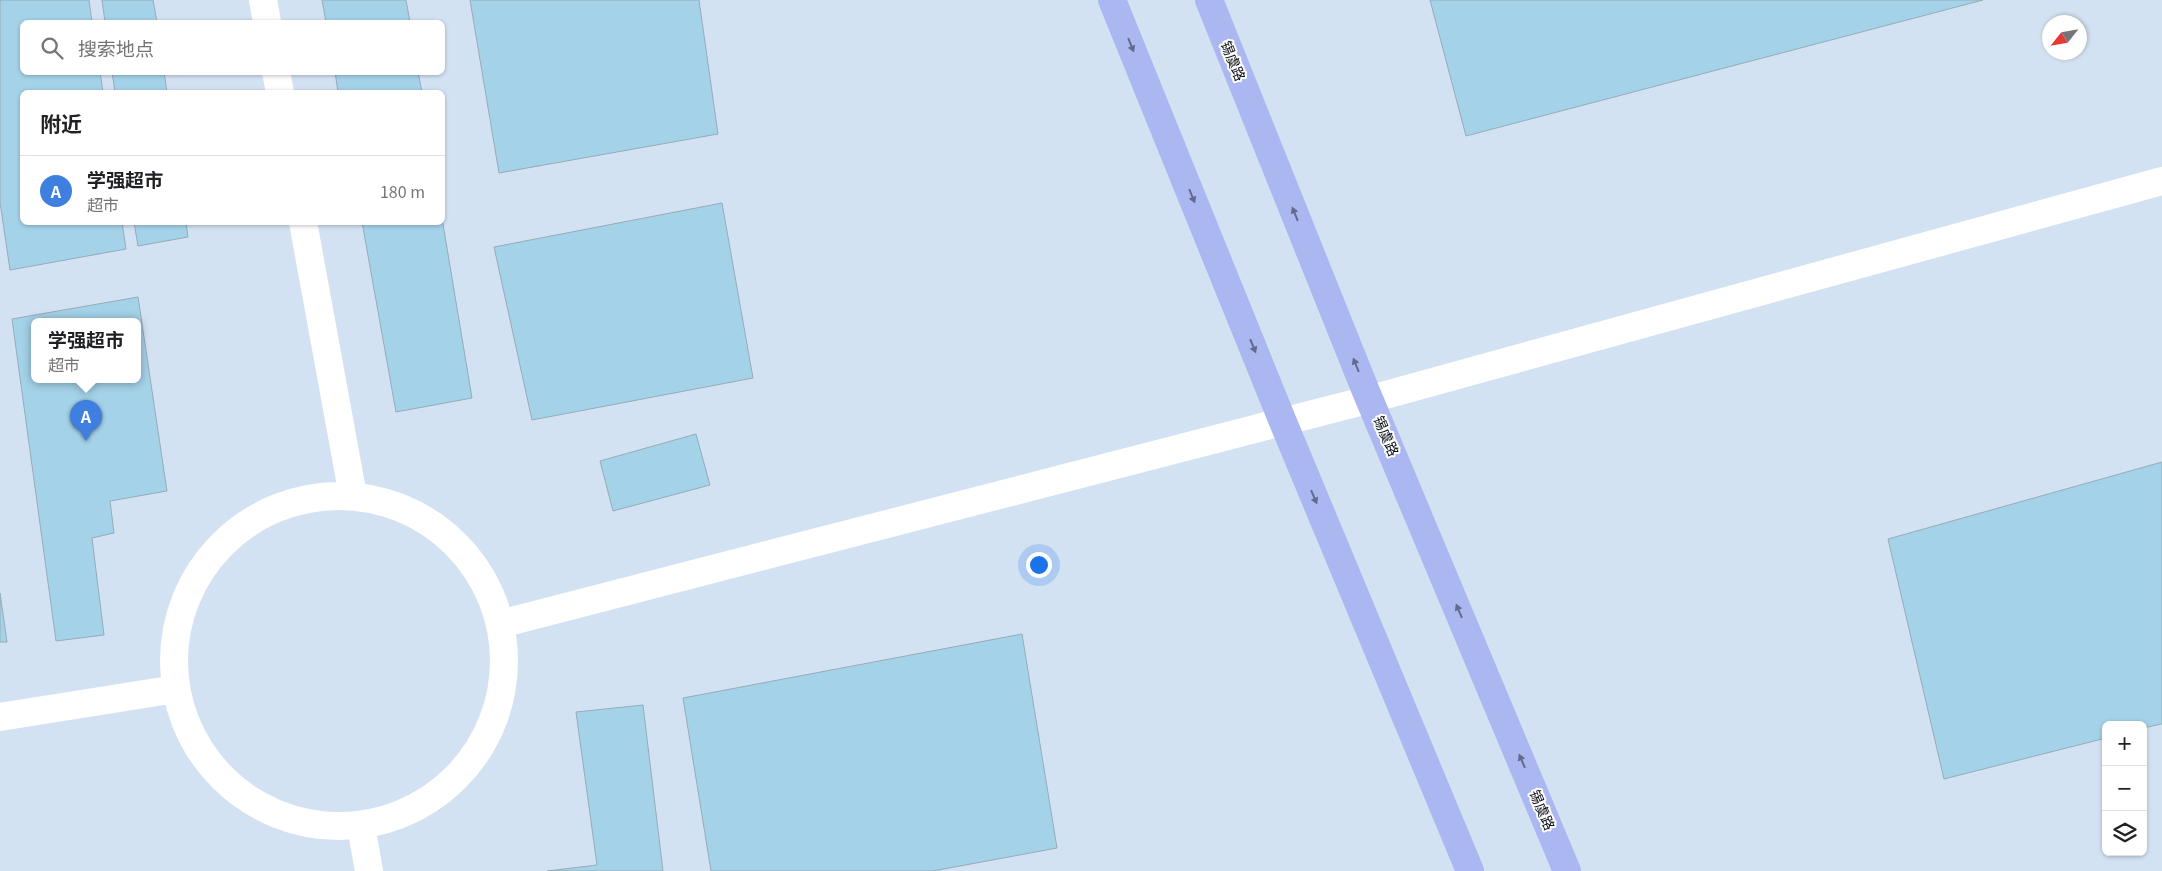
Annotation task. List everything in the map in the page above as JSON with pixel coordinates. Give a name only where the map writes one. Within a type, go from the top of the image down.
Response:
[{"type":"main road","points":[[1112,0],[1283,422],[1470,871]]},
{"type":"main road","name":"锡虞路","points":[[1208,0],[1371,400],[1567,871]]},
{"type":"street","points":[[263,0],[267,20]]},
{"type":"street","points":[[277,75],[280,90]]},
{"type":"street","points":[[500,624],[1371,400],[2162,181]]},
{"type":"street","points":[[304,225],[353,496]]},
{"type":"street","points":[[353,496],[404,508],[448,536],[481,576],[500,624],[504,676],[492,726],[464,770],[425,804],[361,826],[325,827],[275,814],[231,786],[197,747],[176,689],[174,647],[186,596],[214,552],[254,519],[302,499],[353,496]]},
{"type":"street","points":[[0,718],[176,689]]},
{"type":"street","points":[[361,826],[369,871]]},
{"type":"building","points":[[0,0],[89,0],[92,20],[20,20],[20,75],[100,75],[103,90],[20,90],[20,225],[122,225],[126,249],[10,270],[0,202]]},
{"type":"building","points":[[102,0],[153,0],[157,20],[105,20]]},
{"type":"building","points":[[322,0],[406,0],[410,20],[326,20]]},
{"type":"building","points":[[470,0],[699,0],[718,134],[499,173]]},
{"type":"building","points":[[1430,0],[1983,0],[1466,136]]},
{"type":"building","points":[[112,75],[164,75],[167,90],[115,90]]},
{"type":"building","points":[[335,75],[419,75],[422,90],[338,90]]},
{"type":"building","points":[[722,203],[753,378],[532,420],[494,247]]},
{"type":"building","points":[[134,225],[186,225],[188,237],[138,246]]},
{"type":"building","points":[[363,225],[443,225],[472,398],[396,412]]},
{"type":"building","points":[[138,297],[167,491],[110,501],[114,533],[92,538],[104,635],[56,641],[12,319]]},
{"type":"building","points":[[696,434],[710,485],[613,511],[600,461]]},
{"type":"building","points":[[2162,462],[2162,724],[2147,727],[2147,721],[2102,721],[2102,739],[1944,779],[1888,539]]},
{"type":"building","points":[[0,593],[7,642],[0,642]]},
{"type":"building","points":[[1022,634],[1057,848],[933,871],[711,871],[683,698]]},
{"type":"building","points":[[643,705],[663,871],[547,871],[597,865],[576,712]]},
{"type":"place","name":"学强超市","points":[[86,441]]}]
